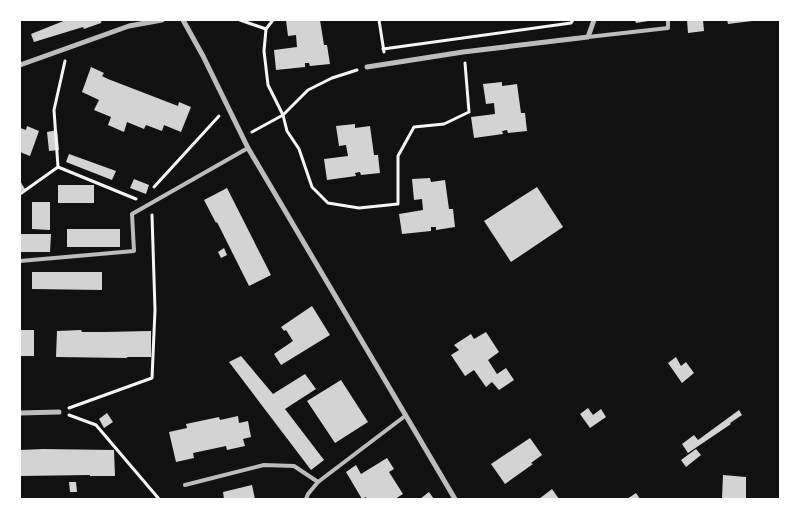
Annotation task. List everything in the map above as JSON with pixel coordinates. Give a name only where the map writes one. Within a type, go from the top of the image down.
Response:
[{"type":"street","points":[[20,65],[129,26],[162,20]]},
{"type":"street","points":[[183,20],[248,148],[455,499]]},
{"type":"street","points":[[367,67],[463,52],[588,37],[594,20]]},
{"type":"street","points":[[20,413],[59,412]]},
{"type":"lane","points":[[588,37],[668,28],[668,20]]},
{"type":"lane","points":[[20,261],[134,251],[132,214],[248,148]]},
{"type":"lane","points":[[306,499],[318,482],[405,416]]},
{"type":"lane","points":[[185,485],[264,465],[294,466],[318,482]]},
{"type":"path","points":[[240,20],[266,29]]},
{"type":"path","points":[[273,20],[266,29],[264,51],[268,85],[283,115],[287,131],[299,149],[312,187],[328,203],[359,208],[398,204],[398,156],[414,127],[444,124],[469,112],[460,38]]},
{"type":"path","points":[[379,20],[386,64]]},
{"type":"path","points":[[383,49],[571,23],[573,20]]},
{"type":"path","points":[[58,167],[54,110],[67,48]]},
{"type":"path","points":[[243,137],[283,115],[308,90],[332,78],[367,67]]},
{"type":"path","points":[[147,194],[228,106]]},
{"type":"path","points":[[20,194],[58,167]]},
{"type":"path","points":[[58,167],[141,201]]},
{"type":"path","points":[[59,412],[152,378],[155,310],[151,203]]},
{"type":"path","points":[[59,412],[96,425],[159,499]]},
{"type":"building","points":[[66,20],[102,20],[101,23],[84,29],[83,27],[34,42],[31,34]]},
{"type":"building","points":[[286,20],[320,20],[324,45],[327,45],[330,64],[310,66],[309,63],[305,63],[305,67],[276,70],[274,50],[297,47],[296,35],[288,36]]},
{"type":"building","points":[[635,20],[648,20],[648,21],[636,23]]},
{"type":"building","points":[[687,20],[703,20],[704,31],[688,33]]},
{"type":"building","points":[[727,20],[752,20],[752,21],[728,24]]},
{"type":"building","points":[[91,67],[104,73],[102,76],[108,79],[178,106],[179,102],[191,107],[181,132],[164,125],[162,131],[146,125],[144,129],[127,122],[124,132],[108,125],[111,117],[94,110],[99,100],[82,92]]},
{"type":"building","points":[[502,82],[502,86],[517,84],[521,113],[525,113],[527,131],[508,133],[507,130],[502,131],[503,134],[474,138],[471,117],[495,114],[494,103],[486,104],[483,84]]},
{"type":"building","points":[[355,124],[355,128],[370,126],[374,155],[378,155],[380,173],[361,175],[360,172],[355,173],[356,176],[327,180],[324,159],[348,156],[346,145],[339,146],[336,126]]},
{"type":"building","points":[[27,126],[39,131],[30,156],[20,152],[20,128],[26,130]]},
{"type":"building","points":[[57,130],[59,150],[49,151],[47,132]]},
{"type":"building","points":[[69,154],[116,171],[112,180],[66,162]]},
{"type":"building","points":[[430,178],[431,182],[445,180],[449,209],[453,209],[455,227],[436,230],[436,227],[431,227],[431,231],[402,234],[399,214],[423,210],[422,199],[414,200],[412,179]]},
{"type":"building","points":[[134,179],[149,185],[146,194],[130,188]]},
{"type":"building","points":[[20,181],[25,189],[20,192]]},
{"type":"building","points":[[58,185],[94,185],[94,203],[58,203]]},
{"type":"building","points":[[537,187],[563,227],[511,262],[484,221]]},
{"type":"building","points":[[227,188],[271,275],[249,286],[204,200]]},
{"type":"building","points":[[32,202],[50,202],[50,230],[32,229]]},
{"type":"building","points":[[67,229],[120,229],[120,247],[67,247]]},
{"type":"building","points":[[20,234],[51,234],[50,252],[20,252]]},
{"type":"building","points":[[224,248],[227,255],[221,258],[218,252]]},
{"type":"building","points":[[32,272],[102,272],[102,290],[32,289]]},
{"type":"building","points":[[312,306],[330,335],[281,365],[274,354],[293,341],[286,330],[284,331],[281,327]]},
{"type":"building","points":[[20,330],[34,330],[34,356],[20,356]]},
{"type":"building","points":[[81,330],[82,332],[151,331],[151,357],[56,357],[57,331]]},
{"type":"building","points":[[486,332],[499,352],[488,360],[497,374],[506,368],[514,380],[499,390],[492,382],[486,387],[474,370],[465,376],[451,355],[459,350],[454,345],[471,334],[474,339]]},
{"type":"building","points":[[241,356],[273,394],[305,374],[316,389],[285,409],[324,460],[311,470],[229,362]]},
{"type":"building","points":[[676,357],[681,366],[686,362],[694,373],[682,383],[668,363]]},
{"type":"building","points":[[341,380],[368,422],[335,443],[307,401]]},
{"type":"building","points":[[588,408],[593,415],[601,409],[606,417],[590,428],[580,414]]},
{"type":"building","points":[[739,410],[742,415],[688,453],[682,444],[694,435],[698,440]]},
{"type":"building","points":[[107,413],[113,422],[104,428],[99,419]]},
{"type":"building","points":[[238,416],[239,423],[248,421],[251,437],[243,439],[245,446],[227,450],[226,446],[193,453],[194,458],[176,462],[169,432],[187,428],[186,424],[219,417],[220,420]]},
{"type":"building","points":[[530,438],[542,455],[531,463],[533,464],[505,484],[491,464]]},
{"type":"building","points":[[696,449],[701,455],[686,467],[681,460]]},
{"type":"building","points":[[20,450],[114,450],[115,476],[20,476]]},
{"type":"building","points":[[387,458],[394,469],[389,472],[403,494],[395,499],[367,499],[366,497],[362,499],[346,472],[356,465],[361,474]]},
{"type":"building","points":[[723,475],[746,477],[746,499],[722,499]]},
{"type":"building","points":[[69,482],[76,482],[77,492],[70,492]]},
{"type":"building","points":[[252,485],[255,499],[224,499],[223,492]]},
{"type":"building","points":[[552,489],[559,499],[539,499]]},
{"type":"building","points":[[429,492],[434,499],[420,499]]},
{"type":"building","points":[[636,493],[640,499],[627,499]]}]
